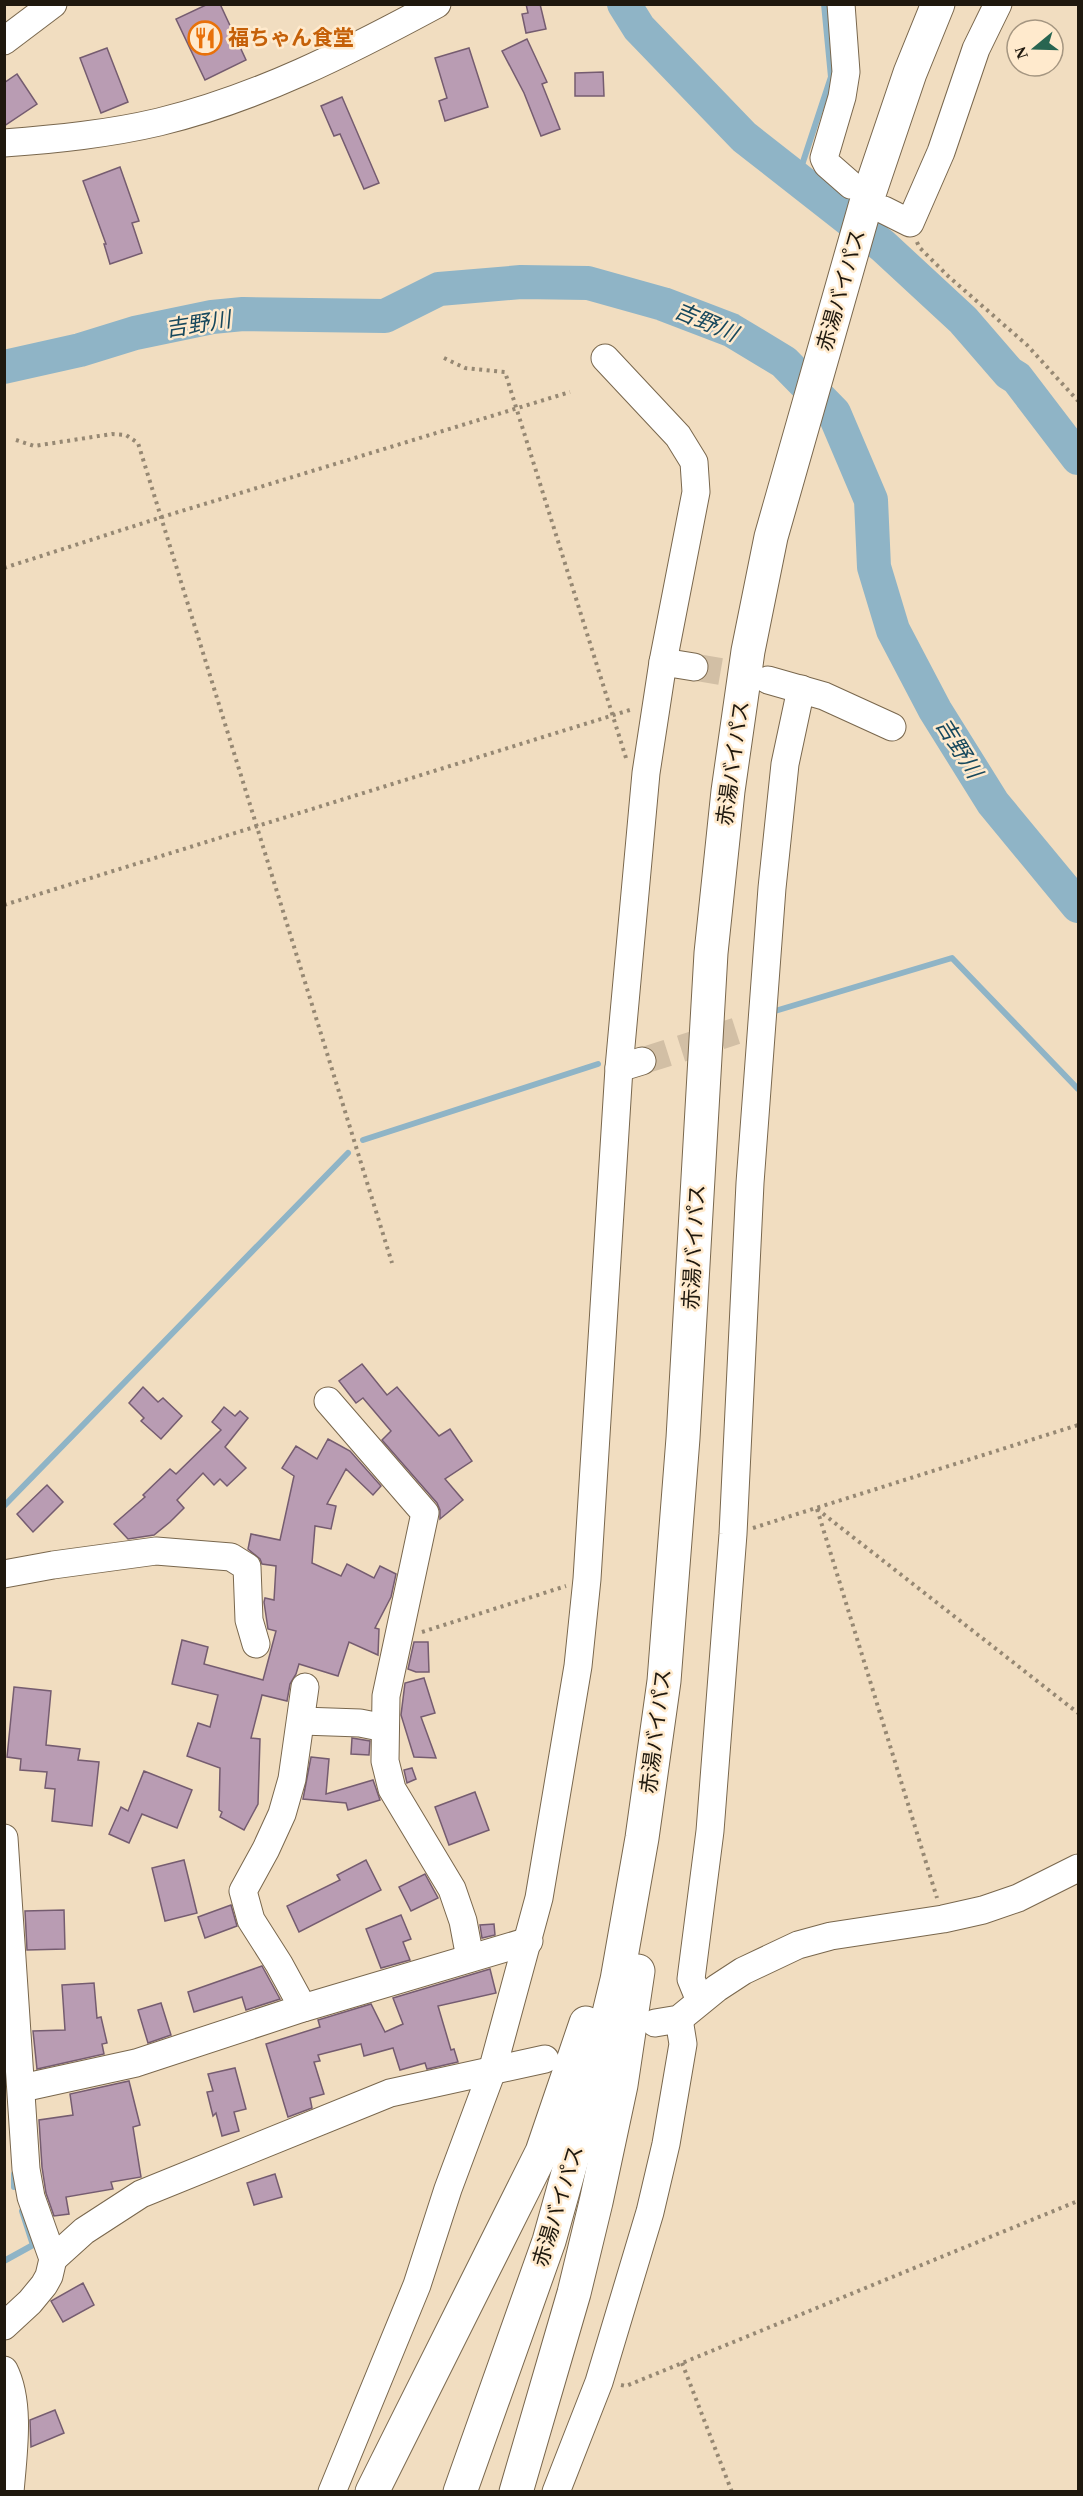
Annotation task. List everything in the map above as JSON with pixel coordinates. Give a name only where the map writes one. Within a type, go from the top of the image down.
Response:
[{"type":"highway","name":"赤湯バイパス","points":[[460,2492],[549,2241],[584,2116],[616,1980],[642,1838],[664,1681],[683,1438],[711,953],[729,780],[748,651],[771,537],[867,199],[910,73],[938,4]]},
{"type":"highway","points":[[372,2492],[542,2152],[583,2036],[642,1838]]},
{"type":"highway","points":[[516,2492],[574,2293],[621,2085],[638,1976],[642,1838]]},
{"type":"street","points":[[4,41],[53,4]]},
{"type":"street","points":[[4,143],[76,138],[160,122],[221,104],[302,73],[437,4]]},
{"type":"street","points":[[841,4],[846,72],[842,97],[824,158],[827,164],[867,199],[910,223],[941,152],[976,49],[998,4]]},
{"type":"street","points":[[332,2492],[417,2285],[448,2189],[492,2072],[539,1898],[578,1666],[631,1065],[646,773],[663,662],[696,492],[694,462],[678,436],[605,358]]},
{"type":"street","points":[[663,662],[694,667]]},
{"type":"street","points":[[768,680],[824,696],[892,727]]},
{"type":"street","points":[[700,2001],[691,1979],[710,1831],[733,1534],[748,1029],[785,764],[801,689]]},
{"type":"street","points":[[328,1401],[425,1513],[400,1639],[386,1696],[385,1761],[392,1789],[452,1889],[463,1921],[470,1958]]},
{"type":"street","points":[[4,1574],[156,1551],[231,1557],[247,1567],[249,1620],[256,1644]]},
{"type":"street","points":[[303,2008],[279,1964],[250,1920],[243,1891],[282,1814],[292,1779],[305,1687]]},
{"type":"street","points":[[302,1721],[360,1724],[385,1728]]},
{"type":"street","points":[[4,1838],[26,2169],[31,2197],[52,2259],[49,2276],[44,2285],[30,2302],[4,2326]]},
{"type":"street","points":[[556,2492],[599,2382],[647,2222],[666,2144],[683,2044],[667,2021],[691,2011],[700,2001],[743,1971],[798,1945],[831,1936],[943,1919],[983,1910],[1018,1898],[1078,1868]]},
{"type":"street","points":[[22,2088],[136,2063],[303,2008],[529,1941]]},
{"type":"street","points":[[52,2259],[84,2230],[141,2194],[390,2093],[545,2059]]},
{"type":"street","points":[[4,2370],[11,2383],[14,2399],[10,2492]]},
{"type":"path","points":[[910,223],[920,247],[948,276],[1027,345],[1078,401]]},
{"type":"path","points":[[444,358],[465,368],[505,372],[625,758],[646,773]]},
{"type":"path","points":[[4,568],[570,392]]},
{"type":"path","points":[[16,440],[34,446],[112,434],[126,435],[138,443],[392,1263]]},
{"type":"path","points":[[4,905],[657,701]]},
{"type":"path","points":[[733,1534],[1078,1425]]},
{"type":"path","points":[[817,1509],[1078,1713]]},
{"type":"path","points":[[817,1509],[943,1919]]},
{"type":"path","points":[[400,1639],[587,1579]]},
{"type":"path","points":[[599,2382],[626,2386],[1078,2201]]},
{"type":"path","points":[[682,2363],[732,2492]]},
{"type":"building","points":[[208,4],[220,4],[246,60],[205,80],[176,19]]},
{"type":"building","points":[[526,4],[540,4],[546,29],[526,33],[522,14],[528,13]]},
{"type":"building","points":[[527,39],[547,82],[542,84],[560,129],[541,136],[524,93],[502,51]]},
{"type":"building","points":[[107,48],[128,102],[101,113],[80,58]]},
{"type":"building","points":[[469,48],[488,107],[445,121],[439,101],[447,98],[435,58]]},
{"type":"building","points":[[603,72],[604,96],[575,96],[575,73]]},
{"type":"building","points":[[17,74],[37,104],[4,126],[4,83]]},
{"type":"building","points":[[342,97],[379,183],[364,189],[340,134],[334,136],[321,106]]},
{"type":"building","points":[[120,167],[139,221],[132,223],[142,253],[110,264],[104,244],[106,244],[83,181]]},
{"type":"building","points":[[362,1364],[387,1395],[397,1387],[439,1436],[450,1429],[472,1461],[445,1479],[463,1500],[440,1519],[437,1503],[382,1440],[391,1431],[363,1398],[356,1403],[339,1381]]},
{"type":"building","points":[[143,1387],[158,1402],[163,1398],[182,1416],[161,1439],[141,1421],[144,1418],[129,1403]]},
{"type":"building","points":[[224,1407],[235,1416],[240,1411],[248,1418],[225,1447],[246,1468],[227,1486],[220,1479],[214,1485],[203,1473],[177,1500],[184,1508],[170,1522],[154,1535],[128,1539],[114,1524],[145,1497],[143,1495],[170,1469],[176,1474],[221,1430],[212,1422]]},
{"type":"building","points":[[328,1439],[350,1451],[381,1486],[373,1495],[346,1469],[327,1504],[336,1506],[331,1529],[315,1526],[312,1563],[341,1576],[347,1564],[374,1578],[380,1566],[396,1574],[391,1597],[375,1628],[379,1629],[378,1655],[349,1642],[338,1676],[299,1664],[290,1684],[287,1701],[262,1695],[251,1738],[260,1739],[258,1804],[244,1830],[220,1817],[222,1812],[219,1810],[220,1768],[187,1756],[198,1723],[210,1727],[218,1695],[172,1684],[182,1640],[208,1647],[204,1664],[263,1680],[276,1631],[268,1629],[264,1602],[265,1598],[274,1600],[276,1566],[262,1564],[260,1559],[248,1549],[251,1534],[280,1540],[294,1476],[282,1468],[296,1446],[317,1459]]},
{"type":"building","points":[[47,1485],[63,1502],[33,1532],[17,1514]]},
{"type":"building","points":[[414,1642],[428,1642],[429,1672],[416,1672],[408,1669]]},
{"type":"building","points":[[424,1678],[435,1713],[421,1717],[436,1758],[414,1757],[401,1715],[405,1683]]},
{"type":"building","points":[[14,1687],[51,1691],[46,1745],[80,1749],[78,1760],[99,1762],[92,1826],[52,1821],[55,1789],[45,1788],[47,1772],[20,1770],[21,1759],[7,1757]]},
{"type":"building","points":[[352,1738],[370,1741],[369,1755],[351,1754]]},
{"type":"building","points":[[311,1757],[329,1759],[326,1794],[373,1780],[380,1800],[348,1810],[346,1803],[303,1799]]},
{"type":"building","points":[[412,1768],[416,1779],[407,1783],[404,1770]]},
{"type":"building","points":[[144,1771],[192,1790],[177,1828],[142,1814],[129,1843],[109,1834],[121,1807],[128,1811]]},
{"type":"building","points":[[475,1792],[489,1830],[449,1845],[435,1807]]},
{"type":"building","points":[[184,1860],[197,1913],[165,1921],[152,1868]]},
{"type":"building","points":[[366,1860],[381,1890],[299,1932],[287,1906],[340,1880],[337,1875]]},
{"type":"building","points":[[425,1874],[438,1898],[411,1911],[399,1887]]},
{"type":"building","points":[[231,1905],[237,1926],[205,1938],[198,1917]]},
{"type":"building","points":[[64,1910],[65,1949],[27,1950],[25,1911]]},
{"type":"building","points":[[401,1915],[411,1939],[403,1942],[410,1960],[381,1968],[366,1929]]},
{"type":"building","points":[[494,1924],[495,1935],[482,1938],[480,1925]]},
{"type":"building","points":[[262,1966],[280,1999],[246,2010],[242,1997],[194,2012],[188,1992]]},
{"type":"building","points":[[490,1969],[496,1993],[438,2006],[451,2050],[454,2049],[458,2062],[427,2069],[425,2063],[400,2070],[393,2048],[364,2056],[361,2044],[318,2055],[320,2061],[314,2062],[324,2094],[310,2098],[312,2108],[288,2117],[266,2044],[320,2027],[318,2020],[371,2004],[385,2032],[403,2024],[393,1998]]},
{"type":"building","points":[[94,1983],[97,2018],[101,2017],[107,2043],[102,2044],[104,2054],[37,2069],[33,2031],[65,2030],[62,1985]]},
{"type":"building","points":[[161,2003],[171,2035],[148,2043],[138,2010]]},
{"type":"building","points":[[235,2068],[246,2109],[234,2112],[239,2131],[222,2136],[216,2113],[213,2116],[207,2092],[213,2091],[208,2074]]},
{"type":"building","points":[[129,2081],[140,2125],[133,2127],[141,2177],[111,2182],[113,2189],[66,2197],[69,2214],[54,2216],[46,2193],[39,2120],[73,2115],[70,2094]]},
{"type":"building","points":[[275,2174],[282,2197],[254,2205],[247,2183]]},
{"type":"building","points":[[83,2283],[94,2305],[63,2322],[51,2301]]},
{"type":"building","points":[[55,2410],[64,2433],[31,2447],[30,2420]]},
{"type":"waterway","points":[[624,4],[639,28],[744,137],[883,246],[963,320],[1009,373],[1017,378],[1078,458]]},
{"type":"waterway","points":[[798,177],[831,77],[824,4]]},
{"type":"waterway","name":"吉野川","points":[[4,367],[80,350],[135,333],[212,317],[243,314],[385,316],[439,289],[521,282],[588,283],[663,304],[731,330],[784,362],[834,413],[871,500],[874,567],[893,630],[935,710],[993,803],[1078,906]]},
{"type":"waterway","points":[[775,1011],[952,958],[1078,1089]]},
{"type":"waterway","points":[[363,1140],[598,1064]]},
{"type":"waterway","points":[[4,1506],[348,1153]]},
{"type":"waterway","points":[[14,2174],[14,2187]]},
{"type":"waterway","points":[[4,2261],[33,2245],[22,2211]]},
{"type":"tunnel","points":[[694,667],[764,679]]},
{"type":"tunnel","points":[[642,1061],[736,1031]]},
{"type":"place","name":"福ちゃん食堂","points":[[205,38]]}]
